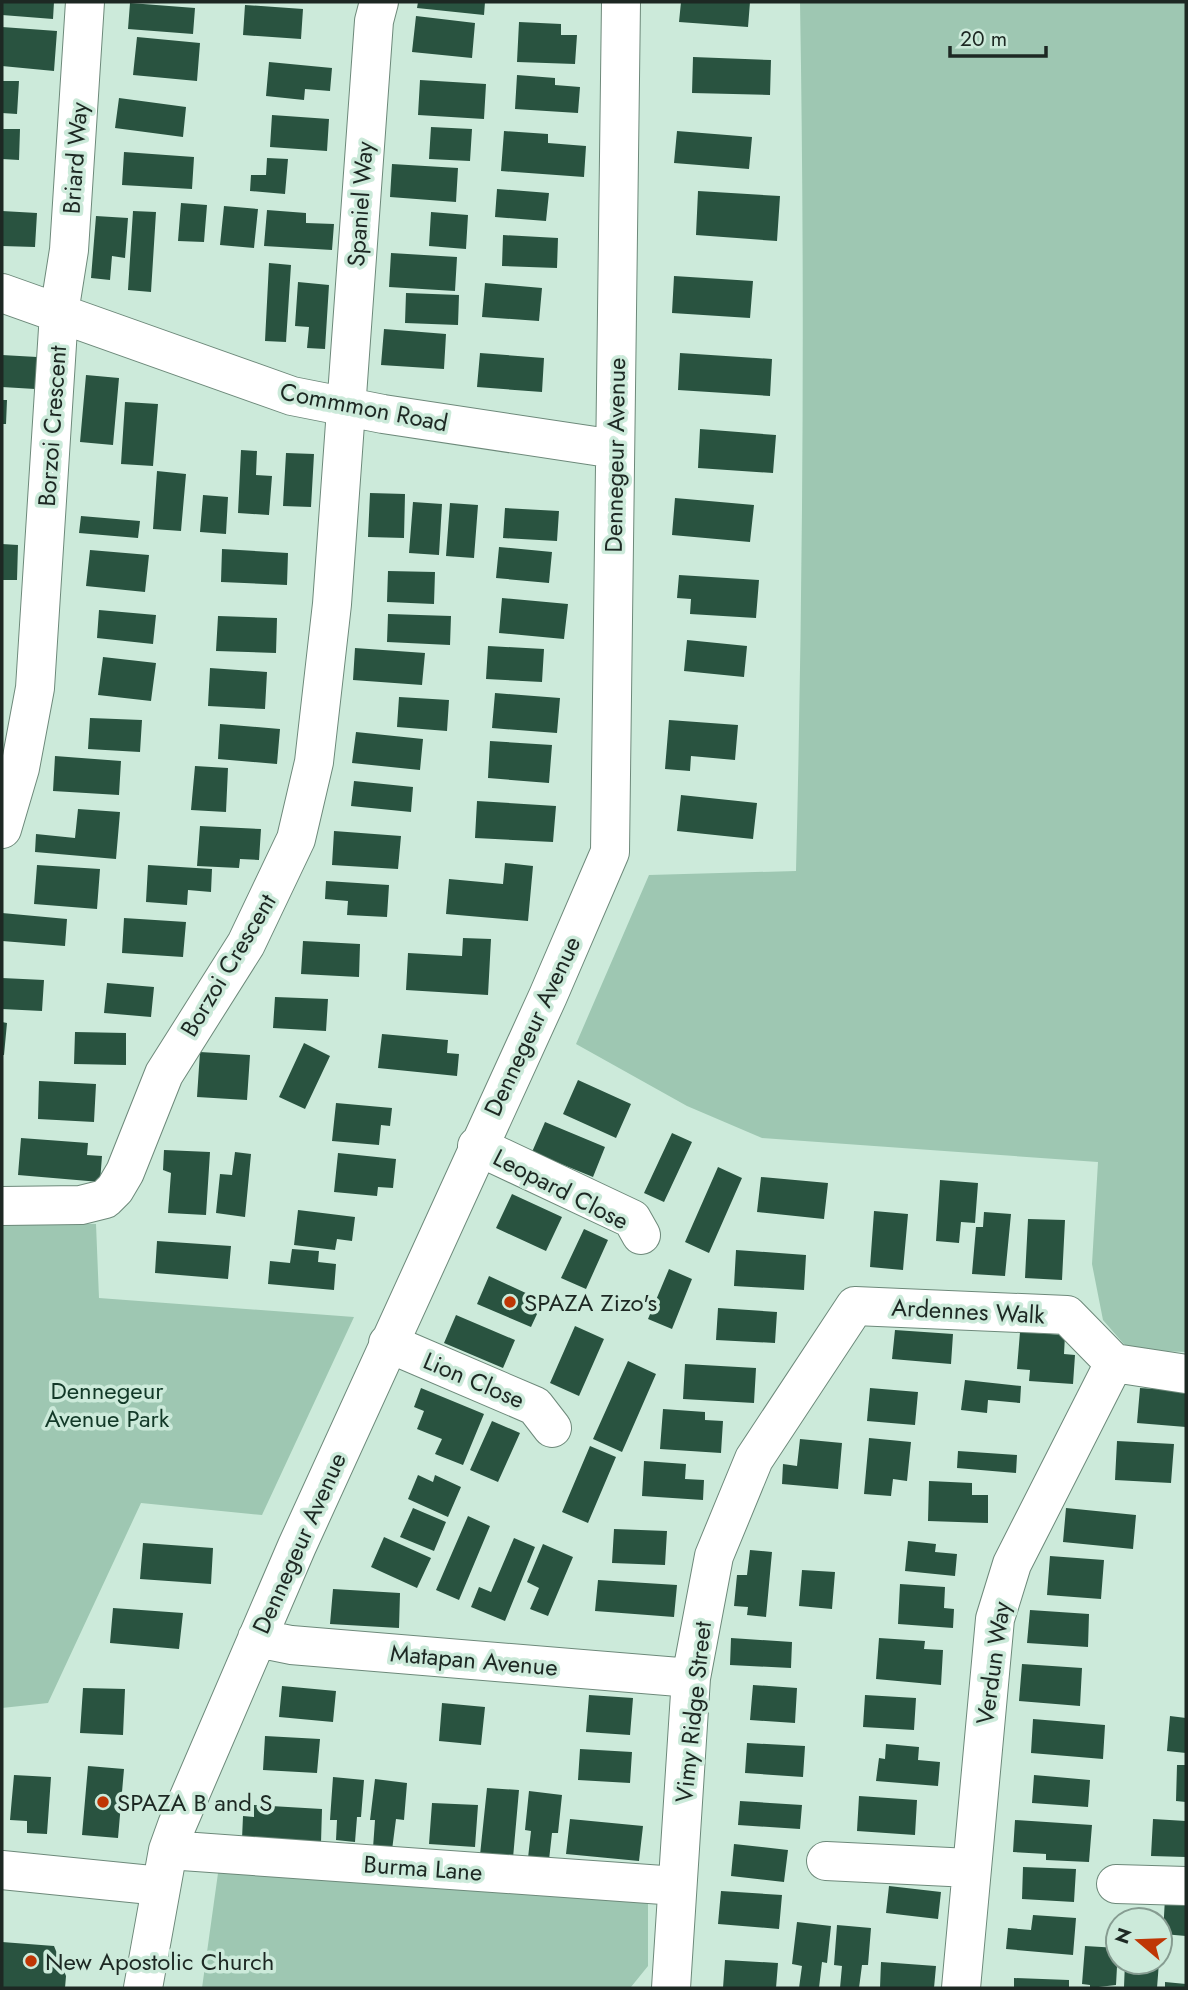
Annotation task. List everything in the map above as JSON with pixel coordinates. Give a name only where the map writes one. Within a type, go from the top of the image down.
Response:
[{"type":"street","name":"Briard Way","points":[[59,313],[69,250],[85,2]]},
{"type":"street","name":"Spaniel Way","points":[[345,407],[374,21],[379,2]]},
{"type":"street","name":"Dennegeur Avenue","points":[[143,1988],[164,1868],[257,1638],[477,1146],[548,996],[610,852],[621,2]]},
{"type":"street","name":"Commmon Road","points":[[2,293],[292,396],[345,407],[615,449]]},
{"type":"street","name":"Borzoi Crescent","points":[[2,829],[20,768],[35,688],[59,313]]},
{"type":"street","name":"Borzoi Crescent","points":[[2,1206],[81,1205],[105,1199],[114,1189],[125,1172],[164,1074],[246,944],[296,839],[314,762],[332,604],[345,407]]},
{"type":"street","name":"Leopard Close","points":[[477,1146],[632,1219],[641,1235]]},
{"type":"street","name":"Ardennes Walk","points":[[855,1306],[1067,1315],[1114,1363]]},
{"type":"street","name":"Vimy Ridge Street","points":[[671,1988],[691,1678],[714,1556],[754,1459],[855,1306]]},
{"type":"street","name":"Lion Close","points":[[388,1343],[535,1406],[552,1428]]},
{"type":"street","points":[[1114,1363],[1186,1374]]},
{"type":"street","name":"Verdun Way","points":[[961,1988],[995,1619],[1012,1564],[1114,1363]]},
{"type":"street","name":"Matapan Avenue","points":[[257,1638],[291,1645],[691,1678]]},
{"type":"street","points":[[826,1861],[970,1868]]},
{"type":"street","name":"Burma Lane","points":[[2,1870],[164,1868],[677,1886]]},
{"type":"street","points":[[1116,1884],[1186,1886]]},
{"type":"green space","points":[[800,2],[1186,2],[1186,1352],[1129,1350],[1103,1320],[1092,1264],[1098,1162],[762,1138],[687,1106],[576,1044],[649,875],[796,871],[803,436]]},
{"type":"green space","name":"Dennegeur Avenue Park","points":[[2,1223],[96,1224],[99,1298],[354,1317],[262,1515],[141,1503],[48,1703],[2,1708]]},
{"type":"green space","points":[[219,1866],[648,1899],[648,1966],[631,1987],[626,1988],[202,1988]]},
{"type":"building","points":[[2,2],[54,2],[53,19],[2,15]]},
{"type":"building","points":[[418,2],[485,2],[484,15],[417,8]]},
{"type":"building","points":[[681,2],[750,2],[748,27],[679,22]]},
{"type":"building","points":[[130,3],[195,8],[193,34],[128,29]]},
{"type":"building","points":[[245,5],[303,9],[301,39],[243,35]]},
{"type":"building","points":[[416,16],[475,23],[472,58],[412,52]]},
{"type":"building","points":[[519,22],[561,24],[561,35],[577,35],[575,64],[517,62]]},
{"type":"building","points":[[2,27],[57,31],[54,71],[2,66]]},
{"type":"building","points":[[137,37],[200,43],[197,81],[133,75]]},
{"type":"building","points":[[693,57],[771,60],[770,95],[692,93]]},
{"type":"building","points":[[269,62],[332,68],[330,91],[305,89],[304,100],[266,96]]},
{"type":"building","points":[[517,75],[555,78],[555,85],[580,87],[578,113],[515,109]]},
{"type":"building","points":[[420,80],[486,84],[484,119],[418,115]]},
{"type":"building","points":[[2,81],[19,81],[17,114],[2,113]]},
{"type":"building","points":[[119,98],[186,107],[183,137],[115,128]]},
{"type":"building","points":[[272,115],[329,119],[327,151],[270,147]]},
{"type":"building","points":[[431,127],[472,129],[470,161],[429,159]]},
{"type":"building","points":[[2,129],[20,129],[19,160],[2,159]]},
{"type":"building","points":[[504,131],[548,134],[548,143],[586,146],[584,177],[501,171]]},
{"type":"building","points":[[677,131],[752,137],[749,169],[674,163]]},
{"type":"building","points":[[124,152],[194,157],[192,189],[122,185]]},
{"type":"building","points":[[267,158],[288,159],[285,194],[250,191],[251,175],[266,175]]},
{"type":"building","points":[[392,164],[458,168],[456,202],[390,197]]},
{"type":"building","points":[[497,189],[549,193],[546,221],[495,217]]},
{"type":"building","points":[[698,191],[780,196],[777,241],[696,235]]},
{"type":"building","points":[[181,203],[207,205],[204,242],[178,241]]},
{"type":"building","points":[[224,206],[258,209],[254,248],[220,245]]},
{"type":"building","points":[[267,210],[306,213],[306,223],[334,224],[332,250],[264,246]]},
{"type":"building","points":[[2,211],[37,213],[35,247],[2,246]]},
{"type":"building","points":[[133,211],[156,212],[151,292],[128,290]]},
{"type":"building","points":[[431,212],[468,215],[466,249],[429,246]]},
{"type":"building","points":[[96,216],[128,218],[125,258],[112,256],[110,280],[91,278]]},
{"type":"building","points":[[503,235],[558,238],[557,268],[502,266]]},
{"type":"building","points":[[391,253],[457,257],[455,291],[389,287]]},
{"type":"building","points":[[269,263],[291,265],[286,342],[265,341]]},
{"type":"building","points":[[674,276],[753,281],[750,318],[672,313]]},
{"type":"building","points":[[298,282],[329,285],[325,349],[307,348],[309,327],[295,326]]},
{"type":"building","points":[[485,283],[542,288],[539,321],[482,317]]},
{"type":"building","points":[[406,293],[459,295],[458,325],[405,323]]},
{"type":"building","points":[[384,329],[446,334],[444,369],[381,365]]},
{"type":"building","points":[[480,353],[544,358],[542,392],[477,387]]},
{"type":"building","points":[[680,353],[772,359],[770,396],[678,390]]},
{"type":"building","points":[[2,355],[37,357],[35,389],[2,387]]},
{"type":"building","points":[[86,375],[119,378],[113,445],[80,442]]},
{"type":"building","points":[[2,400],[7,400],[6,424],[2,424]]},
{"type":"building","points":[[125,402],[158,404],[153,466],[121,464]]},
{"type":"building","points":[[700,429],[776,435],[773,473],[698,468]]},
{"type":"building","points":[[241,450],[257,451],[256,475],[272,476],[269,515],[238,513]]},
{"type":"building","points":[[286,453],[314,454],[311,507],[283,506]]},
{"type":"building","points":[[157,471],[186,474],[181,531],[153,529]]},
{"type":"building","points":[[370,493],[405,494],[404,538],[368,537]]},
{"type":"building","points":[[203,495],[228,497],[226,534],[200,532]]},
{"type":"building","points":[[675,498],[754,505],[750,542],[672,535]]},
{"type":"building","points":[[413,502],[442,504],[439,555],[409,553]]},
{"type":"building","points":[[450,503],[478,505],[474,558],[446,556]]},
{"type":"building","points":[[505,508],[559,511],[557,541],[503,538]]},
{"type":"building","points":[[81,516],[140,521],[138,538],[79,533]]},
{"type":"building","points":[[2,544],[18,545],[17,580],[2,580]]},
{"type":"building","points":[[499,547],[552,552],[549,583],[496,578]]},
{"type":"building","points":[[222,549],[288,553],[287,585],[221,582]]},
{"type":"building","points":[[90,550],[149,555],[145,592],[86,586]]},
{"type":"building","points":[[388,571],[435,572],[434,604],[387,602]]},
{"type":"building","points":[[679,575],[759,580],[756,618],[690,614],[691,599],[677,598]]},
{"type":"building","points":[[502,598],[568,604],[564,639],[499,633]]},
{"type":"building","points":[[99,610],[156,615],[153,644],[97,638]]},
{"type":"building","points":[[388,614],[451,616],[450,645],[387,642]]},
{"type":"building","points":[[218,616],[277,618],[276,653],[216,651]]},
{"type":"building","points":[[687,640],[747,646],[744,677],[684,671]]},
{"type":"building","points":[[488,646],[544,649],[542,682],[486,679]]},
{"type":"building","points":[[355,648],[425,653],[422,685],[353,680]]},
{"type":"building","points":[[103,657],[156,663],[151,701],[98,695]]},
{"type":"building","points":[[210,668],[267,672],[265,709],[208,706]]},
{"type":"building","points":[[495,693],[560,698],[557,733],[492,728]]},
{"type":"building","points":[[399,697],[449,700],[447,731],[397,727]]},
{"type":"building","points":[[90,718],[142,720],[140,752],[88,749]]},
{"type":"building","points":[[669,720],[738,725],[735,760],[691,756],[690,771],[665,769]]},
{"type":"building","points":[[220,724],[280,729],[277,764],[218,759]]},
{"type":"building","points":[[356,732],[423,739],[420,770],[352,763]]},
{"type":"building","points":[[490,741],[552,745],[549,783],[488,778]]},
{"type":"building","points":[[55,756],[121,761],[119,795],[53,791]]},
{"type":"building","points":[[195,766],[228,768],[226,812],[191,810]]},
{"type":"building","points":[[354,781],[413,787],[411,812],[351,806]]},
{"type":"building","points":[[681,795],[757,803],[753,839],[677,831]]},
{"type":"building","points":[[477,801],[556,806],[553,842],[475,838]]},
{"type":"building","points":[[78,809],[120,812],[116,859],[35,852],[36,834],[75,838]]},
{"type":"building","points":[[200,826],[261,829],[259,860],[240,859],[239,868],[197,866]]},
{"type":"building","points":[[334,831],[401,836],[398,869],[332,865]]},
{"type":"building","points":[[505,863],[533,866],[528,921],[446,914],[449,879],[503,884]]},
{"type":"building","points":[[37,865],[100,869],[97,909],[34,904]]},
{"type":"building","points":[[148,865],[212,869],[211,892],[188,890],[187,905],[146,902]]},
{"type":"building","points":[[326,881],[389,885],[387,917],[347,915],[348,901],[325,899]]},
{"type":"building","points":[[2,913],[67,919],[65,946],[2,941]]},
{"type":"building","points":[[124,918],[186,922],[183,957],[122,953]]},
{"type":"building","points":[[463,938],[491,939],[488,995],[406,990],[408,953],[462,956]]},
{"type":"building","points":[[303,941],[360,944],[359,977],[301,974]]},
{"type":"building","points":[[2,978],[44,980],[42,1011],[2,1009]]},
{"type":"building","points":[[107,983],[154,987],[151,1017],[104,1013]]},
{"type":"building","points":[[275,997],[328,999],[326,1031],[273,1028]]},
{"type":"building","points":[[2,1022],[7,1023],[4,1055],[2,1055]]},
{"type":"building","points":[[75,1032],[126,1033],[126,1065],[74,1064]]},
{"type":"building","points":[[382,1034],[448,1040],[447,1053],[459,1054],[457,1076],[378,1068]]},
{"type":"building","points":[[304,1043],[330,1056],[305,1109],[279,1097]]},
{"type":"building","points":[[200,1052],[250,1055],[247,1100],[197,1097]]},
{"type":"building","points":[[578,1080],[631,1104],[616,1138],[563,1114]]},
{"type":"building","points":[[39,1081],[96,1084],[94,1122],[38,1119]]},
{"type":"building","points":[[336,1103],[392,1108],[390,1126],[381,1125],[379,1145],[332,1141]]},
{"type":"building","points":[[545,1122],[605,1147],[593,1177],[532,1152]]},
{"type":"building","points":[[672,1133],[692,1142],[664,1202],[644,1193]]},
{"type":"building","points":[[21,1138],[88,1143],[87,1155],[102,1156],[100,1182],[18,1175]]},
{"type":"building","points":[[164,1150],[210,1152],[206,1215],[168,1213],[171,1173],[163,1170]]},
{"type":"building","points":[[235,1152],[251,1154],[245,1217],[216,1213],[220,1174],[232,1175]]},
{"type":"building","points":[[338,1153],[396,1159],[393,1188],[378,1187],[377,1196],[334,1192]]},
{"type":"building","points":[[718,1167],[742,1178],[709,1253],[685,1242]]},
{"type":"building","points":[[761,1177],[828,1183],[824,1219],[757,1212]]},
{"type":"building","points":[[940,1180],[978,1183],[975,1223],[961,1222],[959,1243],[936,1241]]},
{"type":"building","points":[[512,1194],[562,1217],[546,1251],[496,1228]]},
{"type":"building","points":[[298,1210],[355,1217],[352,1241],[337,1239],[335,1250],[294,1245]]},
{"type":"building","points":[[874,1211],[908,1214],[903,1270],[870,1267]]},
{"type":"building","points":[[984,1212],[1011,1214],[1005,1276],[972,1274],[976,1227],[983,1227]]},
{"type":"building","points":[[1028,1219],[1065,1220],[1062,1280],[1025,1278]]},
{"type":"building","points":[[584,1229],[608,1240],[586,1289],[561,1278]]},
{"type":"building","points":[[157,1241],[231,1246],[228,1279],[155,1273]]},
{"type":"building","points":[[292,1249],[319,1251],[318,1262],[336,1264],[334,1290],[268,1284],[270,1261],[290,1263]]},
{"type":"building","points":[[736,1250],[806,1255],[804,1290],[734,1286]]},
{"type":"building","points":[[669,1269],[692,1279],[672,1329],[648,1319]]},
{"type":"building","name":"SPAZA Zizo's","points":[[489,1276],[543,1301],[531,1327],[477,1304]]},
{"type":"building","points":[[718,1308],[777,1312],[775,1343],[716,1340]]},
{"type":"building","points":[[456,1315],[515,1340],[503,1368],[444,1343]]},
{"type":"building","points":[[575,1326],[604,1339],[579,1396],[550,1383]]},
{"type":"building","points":[[895,1330],[953,1334],[951,1364],[892,1359]]},
{"type":"building","points":[[1020,1332],[1065,1335],[1064,1354],[1075,1355],[1073,1384],[1029,1381],[1030,1370],[1017,1369]]},
{"type":"building","points":[[628,1361],[656,1374],[622,1452],[593,1439]]},
{"type":"building","points":[[685,1364],[756,1368],[754,1403],[683,1399]]},
{"type":"building","points":[[965,1380],[1021,1386],[1020,1403],[988,1400],[987,1413],[961,1410]]},
{"type":"building","points":[[421,1388],[484,1414],[463,1465],[435,1454],[442,1439],[417,1429],[424,1411],[414,1407]]},
{"type":"building","points":[[870,1388],[918,1392],[915,1425],[867,1421]]},
{"type":"building","points":[[1140,1388],[1186,1391],[1186,1427],[1137,1423]]},
{"type":"building","points":[[663,1409],[705,1412],[705,1420],[723,1421],[721,1453],[660,1449]]},
{"type":"building","points":[[492,1421],[520,1433],[498,1482],[470,1470]]},
{"type":"building","points":[[869,1438],[911,1442],[907,1481],[893,1479],[891,1496],[864,1494]]},
{"type":"building","points":[[800,1439],[842,1443],[838,1489],[782,1484],[783,1464],[797,1466]]},
{"type":"building","points":[[1117,1441],[1174,1444],[1171,1483],[1115,1480]]},
{"type":"building","points":[[590,1446],[616,1457],[588,1523],[562,1512]]},
{"type":"building","points":[[958,1451],[1017,1455],[1016,1473],[957,1468]]},
{"type":"building","points":[[644,1461],[686,1464],[685,1479],[704,1480],[703,1500],[642,1496]]},
{"type":"building","points":[[418,1475],[433,1482],[435,1475],[461,1487],[448,1517],[408,1499]]},
{"type":"building","points":[[929,1481],[972,1483],[972,1495],[988,1495],[988,1523],[928,1521]]},
{"type":"building","points":[[413,1508],[446,1522],[434,1551],[400,1537]]},
{"type":"building","points":[[1066,1508],[1136,1515],[1133,1549],[1063,1542]]},
{"type":"building","points":[[468,1516],[490,1526],[459,1600],[436,1590]]},
{"type":"building","points":[[614,1529],[667,1531],[665,1565],[612,1563]]},
{"type":"building","points":[[384,1537],[431,1558],[417,1588],[371,1567]]},
{"type":"building","points":[[514,1538],[535,1547],[505,1621],[471,1607],[479,1587],[491,1592]]},
{"type":"building","points":[[908,1541],[936,1544],[935,1552],[957,1554],[955,1576],[905,1571]]},
{"type":"building","points":[[143,1543],[213,1548],[211,1584],[140,1579]]},
{"type":"building","points":[[543,1544],[573,1557],[548,1616],[530,1609],[539,1588],[527,1582]]},
{"type":"building","points":[[750,1550],[772,1552],[766,1617],[747,1615],[748,1607],[734,1606],[737,1575],[747,1575]]},
{"type":"building","points":[[1050,1556],[1104,1560],[1101,1599],[1047,1595]]},
{"type":"building","points":[[802,1570],[835,1572],[832,1609],[799,1606]]},
{"type":"building","points":[[598,1580],[677,1585],[674,1617],[595,1611]]},
{"type":"building","points":[[900,1584],[945,1587],[944,1608],[954,1609],[953,1628],[898,1624]]},
{"type":"building","points":[[333,1589],[400,1593],[399,1628],[330,1624]]},
{"type":"building","points":[[113,1608],[183,1613],[179,1649],[110,1643]]},
{"type":"building","points":[[1030,1610],[1089,1614],[1088,1647],[1027,1643]]},
{"type":"building","points":[[731,1638],[792,1642],[791,1668],[730,1665]]},
{"type":"building","points":[[879,1638],[925,1641],[924,1649],[943,1650],[941,1685],[876,1679]]},
{"type":"building","points":[[1022,1664],[1082,1668],[1080,1706],[1019,1701]]},
{"type":"building","points":[[753,1685],[797,1688],[795,1723],[750,1720]]},
{"type":"building","points":[[282,1686],[336,1691],[333,1722],[279,1717]]},
{"type":"building","points":[[83,1688],[125,1689],[123,1735],[80,1733]]},
{"type":"building","points":[[589,1695],[633,1698],[630,1735],[586,1732]]},
{"type":"building","points":[[865,1695],[916,1698],[914,1730],[863,1727]]},
{"type":"building","points":[[442,1703],[485,1707],[481,1745],[439,1741]]},
{"type":"building","points":[[1170,1716],[1186,1718],[1186,1753],[1167,1751]]},
{"type":"building","points":[[1033,1719],[1105,1725],[1103,1759],[1031,1753]]},
{"type":"building","points":[[265,1736],[320,1739],[317,1773],[263,1770]]},
{"type":"building","points":[[747,1743],[805,1746],[803,1777],[745,1773]]},
{"type":"building","points":[[886,1744],[919,1747],[918,1760],[940,1762],[938,1786],[876,1781],[879,1758],[885,1759]]},
{"type":"building","points":[[580,1749],[632,1752],[630,1783],[578,1780]]},
{"type":"building","points":[[1177,1765],[1186,1765],[1186,1802],[1176,1801]]},
{"type":"building","name":"SPAZA B and S","points":[[88,1766],[124,1769],[118,1838],[82,1835]]},
{"type":"building","points":[[14,1775],[51,1777],[47,1834],[27,1833],[27,1821],[10,1820]]},
{"type":"building","points":[[1034,1775],[1090,1780],[1088,1807],[1032,1803]]},
{"type":"building","points":[[333,1777],[364,1780],[361,1817],[357,1817],[355,1842],[336,1840],[337,1820],[330,1820]]},
{"type":"building","points":[[375,1779],[407,1783],[404,1820],[396,1819],[392,1850],[373,1848],[375,1820],[370,1820]]},
{"type":"building","points":[[487,1788],[519,1790],[513,1858],[480,1855]]},
{"type":"building","points":[[529,1791],[562,1795],[558,1833],[552,1833],[549,1860],[528,1858],[531,1831],[525,1830]]},
{"type":"building","points":[[859,1796],[917,1800],[915,1835],[857,1831]]},
{"type":"building","points":[[740,1801],[802,1805],[800,1829],[738,1825]]},
{"type":"building","points":[[432,1803],[478,1805],[475,1847],[429,1844]]},
{"type":"building","points":[[254,1805],[322,1809],[321,1843],[242,1839],[243,1816],[254,1817]]},
{"type":"building","points":[[570,1819],[643,1826],[639,1861],[566,1854]]},
{"type":"building","points":[[1153,1819],[1186,1821],[1186,1857],[1151,1856]]},
{"type":"building","points":[[1015,1820],[1092,1825],[1089,1862],[1046,1860],[1046,1854],[1013,1852]]},
{"type":"building","points":[[734,1844],[788,1850],[784,1882],[731,1876]]},
{"type":"building","points":[[1023,1867],[1076,1869],[1074,1902],[1022,1899]]},
{"type":"building","points":[[889,1886],[941,1892],[938,1919],[886,1913]]},
{"type":"building","points":[[721,1891],[782,1895],[779,1929],[718,1924]]},
{"type":"building","points":[[1165,1898],[1186,1900],[1186,1936],[1174,1935],[1174,1906],[1165,1906]]},
{"type":"building","points":[[1033,1915],[1076,1918],[1073,1955],[1006,1949],[1008,1928],[1031,1930]]},
{"type":"building","points":[[797,1922],[831,1926],[827,1963],[822,1962],[819,1988],[799,1988],[802,1966],[792,1964]]},
{"type":"building","points":[[837,1925],[871,1928],[868,1965],[862,1965],[859,1988],[840,1988],[842,1966],[834,1965]]},
{"type":"building","name":"New Apostolic Church","points":[[2,1942],[54,1946],[66,1976],[65,1988],[2,1988]]},
{"type":"building","points":[[1085,1946],[1104,1947],[1104,1976],[1116,1976],[1116,1985],[1090,1988],[1090,1985],[1082,1984]]},
{"type":"building","points":[[725,1960],[778,1963],[776,1988],[723,1988]]},
{"type":"building","points":[[881,1962],[936,1966],[934,1988],[880,1988]]},
{"type":"building","points":[[1124,1976],[1158,1976],[1157,1988],[1124,1987]]},
{"type":"building","points":[[1014,1978],[1069,1980],[1069,1988],[1014,1988]]},
{"type":"building","points":[[1165,1982],[1186,1984],[1186,1988],[1165,1988]]},
{"type":"place","name":"SPAZA Zizo's","points":[[510,1302]]},
{"type":"place","name":"SPAZA B and S","points":[[103,1802]]},
{"type":"place","name":"New Apostolic Church","points":[[31,1961]]}]
